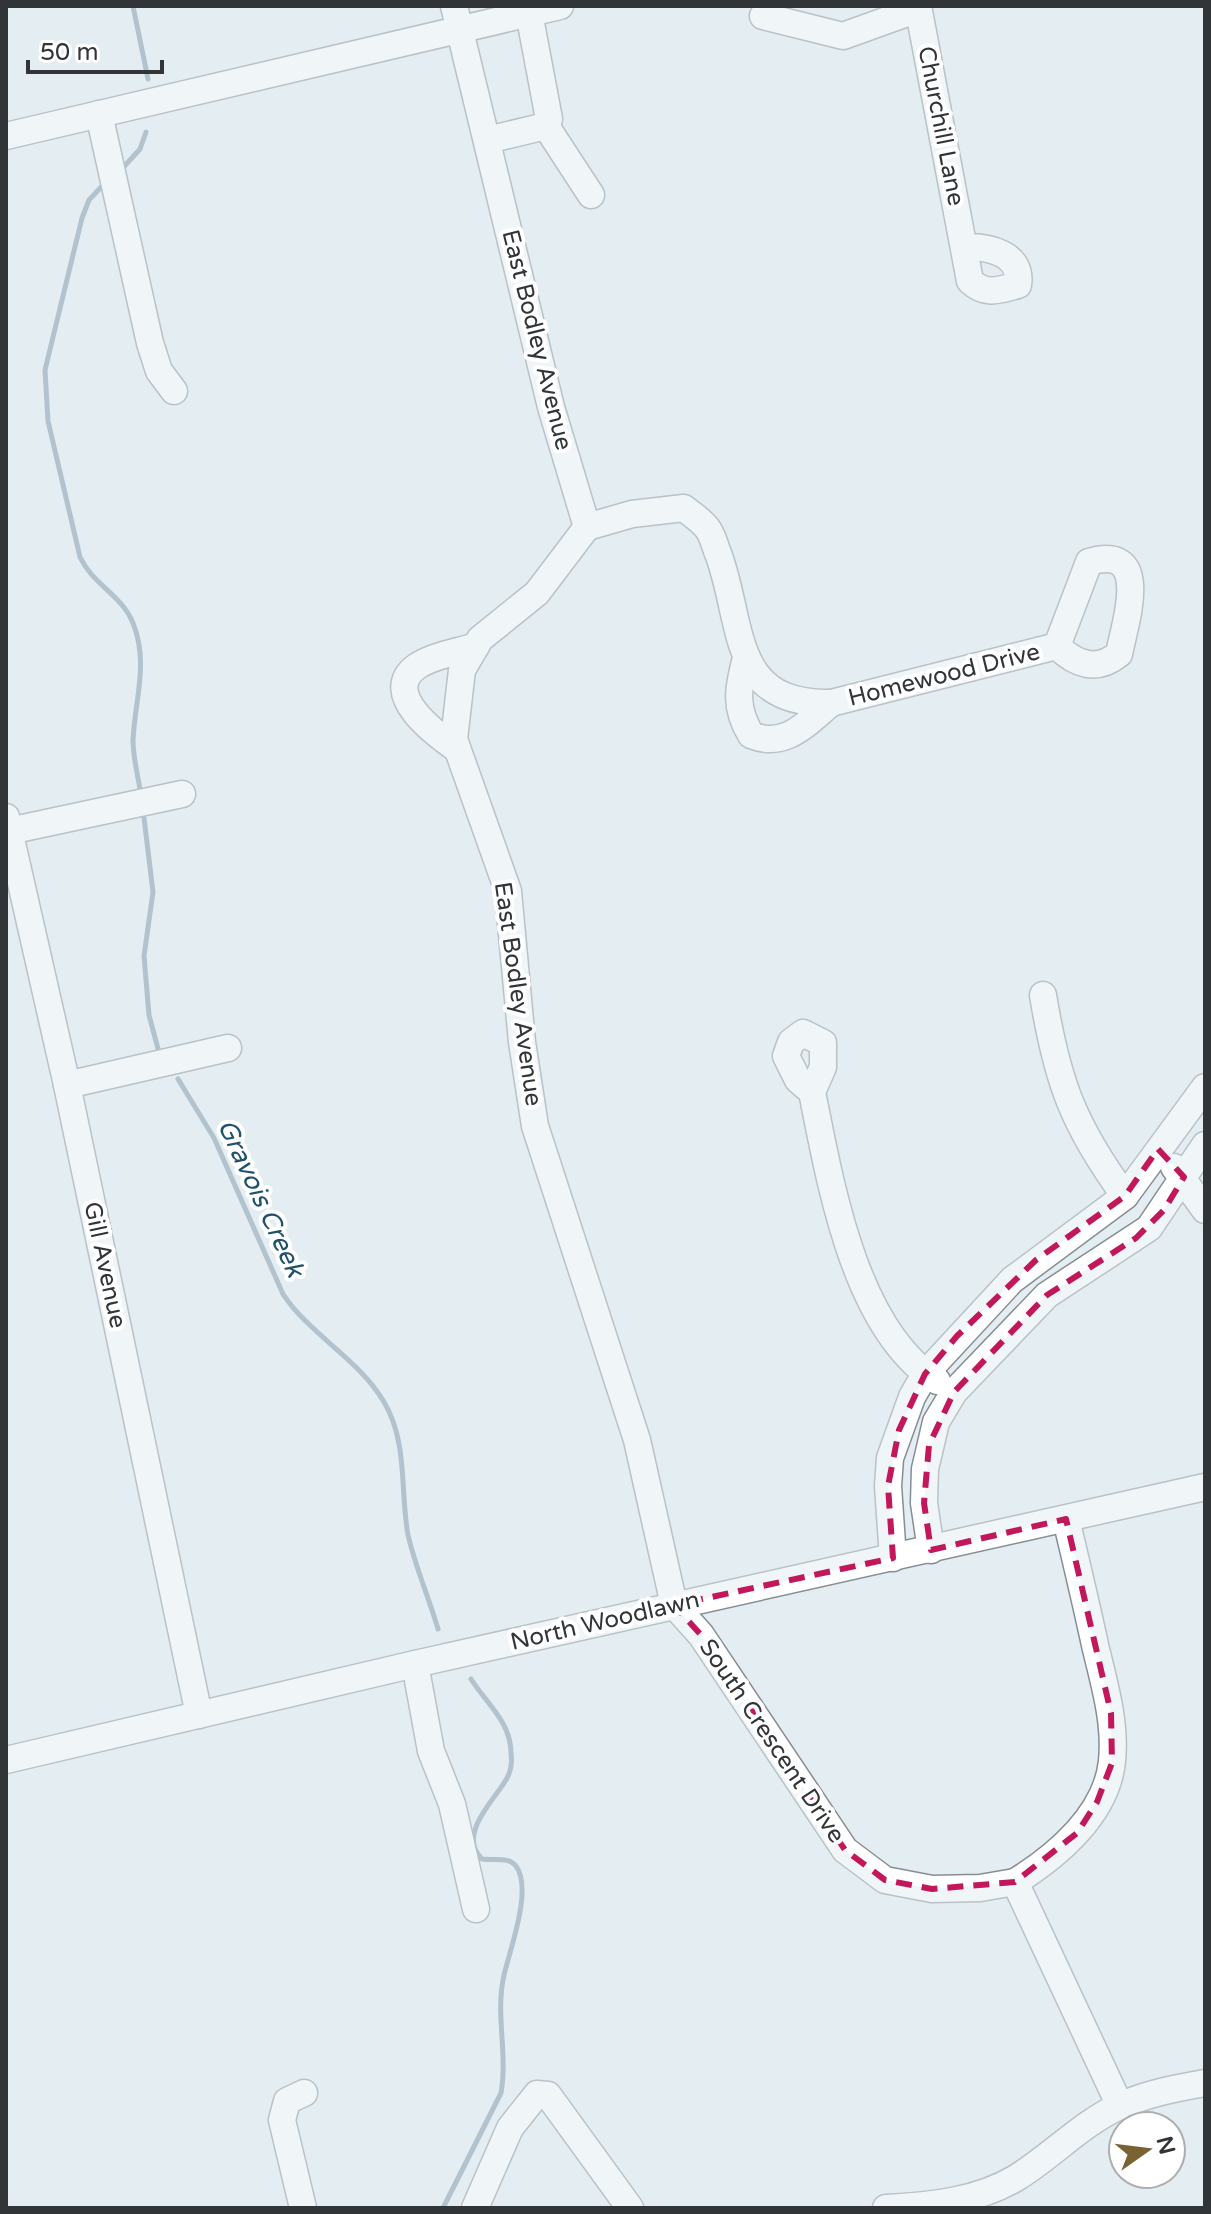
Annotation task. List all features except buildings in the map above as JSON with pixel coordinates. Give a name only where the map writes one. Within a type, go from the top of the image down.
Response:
[{"type":"street","points":[[6,136],[99,114],[457,17],[529,13],[560,6]]},
{"type":"street","points":[[763,16],[843,36],[918,8]]},
{"type":"street","name":"Churchill Lane","points":[[918,8],[964,247]]},
{"type":"street","points":[[529,13],[548,104],[546,126],[591,195]]},
{"type":"street","name":"East Bodley Avenue","points":[[457,17],[551,407],[587,527],[537,593],[480,639],[462,670],[456,702],[457,749],[508,891],[522,1042],[535,1126],[637,1440],[674,1605]]},
{"type":"street","points":[[99,114],[150,343],[159,371],[174,391]]},
{"type":"street","points":[[487,140],[546,126]]},
{"type":"street","name":"Homewood Drive","points":[[587,527],[632,514],[684,508],[709,529],[726,577],[746,658],[758,679],[780,694],[805,702],[831,703],[1057,646]]},
{"type":"street","points":[[457,749],[421,723],[405,693],[407,679],[415,667],[476,646]]},
{"type":"street","name":"Homewood Drive","points":[[746,658],[737,692],[742,721],[751,735],[777,740],[796,733],[831,703]]},
{"type":"street","points":[[8,824],[182,794]]},
{"type":"street","name":"Gill Avenue","points":[[8,824],[67,1085],[199,1715]]},
{"type":"street","points":[[1043,995],[1052,1053],[1070,1109],[1125,1196]]},
{"type":"street","points":[[67,1085],[228,1048]]},
{"type":"street","points":[[893,1558],[888,1486],[890,1458],[912,1397],[925,1374],[1012,1280],[1125,1196],[1205,1087]]},
{"type":"street","points":[[812,1092],[839,1224],[881,1315],[908,1358],[925,1374],[954,1392]]},
{"type":"street","points":[[931,1550],[924,1503],[925,1469],[936,1422],[954,1392],[1047,1295],[1149,1228],[1205,1145]]},
{"type":"street","points":[[1158,1149],[1184,1177],[1205,1210]]},
{"type":"street","name":"North Woodlawn","points":[[6,1760],[674,1605],[1205,1487]]},
{"type":"street","points":[[1066,1519],[1111,1713],[1112,1763],[1097,1802],[1077,1833],[1039,1867],[1015,1882],[1120,2106]]},
{"type":"street","name":"South Crescent Drive","points":[[674,1605],[701,1635],[845,1850],[885,1880],[932,1889],[980,1888],[1015,1882]]},
{"type":"street","points":[[415,1664],[431,1751],[452,1804],[476,1909]]},
{"type":"street","points":[[886,2208],[922,2206],[975,2196],[1015,2179],[1120,2106],[1162,2091],[1205,2083]]},
{"type":"street","points":[[303,2208],[282,2120],[287,2101],[304,2093]]},
{"type":"street","points":[[475,2208],[510,2128],[537,2094],[548,2095],[562,2112],[630,2208]]},
{"type":"highlighted area","points":[[1158,1149],[1184,1177],[1164,1210],[1136,1238],[1047,1295],[954,1392],[929,1445],[924,1503],[931,1550],[1066,1519],[1111,1713],[1112,1763],[1097,1802],[1077,1833],[1015,1882],[932,1889],[885,1880],[845,1850],[701,1635],[674,1605],[893,1558],[888,1486],[899,1430],[925,1374],[957,1336],[1036,1260],[1125,1196]]},
{"type":"waterway","name":"Gravois Creek","points":[[133,6],[148,79]]},
{"type":"waterway","name":"Gravois Creek","points":[[121,170],[140,149],[146,132]]},
{"type":"waterway","name":"Gravois Creek","points":[[104,184],[89,200],[82,218],[45,370],[48,421],[80,557],[92,575],[128,613],[138,638],[141,667],[133,740],[140,789]]},
{"type":"waterway","name":"Gravois Creek","points":[[144,818],[153,892],[144,956],[149,1015],[158,1049]]},
{"type":"waterway","name":"Gravois Creek","points":[[178,1079],[214,1138],[283,1294],[294,1309],[374,1387],[392,1417],[400,1450],[408,1535],[438,1629]]},
{"type":"waterway","name":"Gravois Creek","points":[[443,2208],[501,2093],[502,1990],[519,1919],[522,1889],[521,1876],[513,1863],[482,1859],[475,1849],[473,1839],[476,1828],[507,1778],[511,1759],[507,1732],[497,1713],[471,1679]]}]
